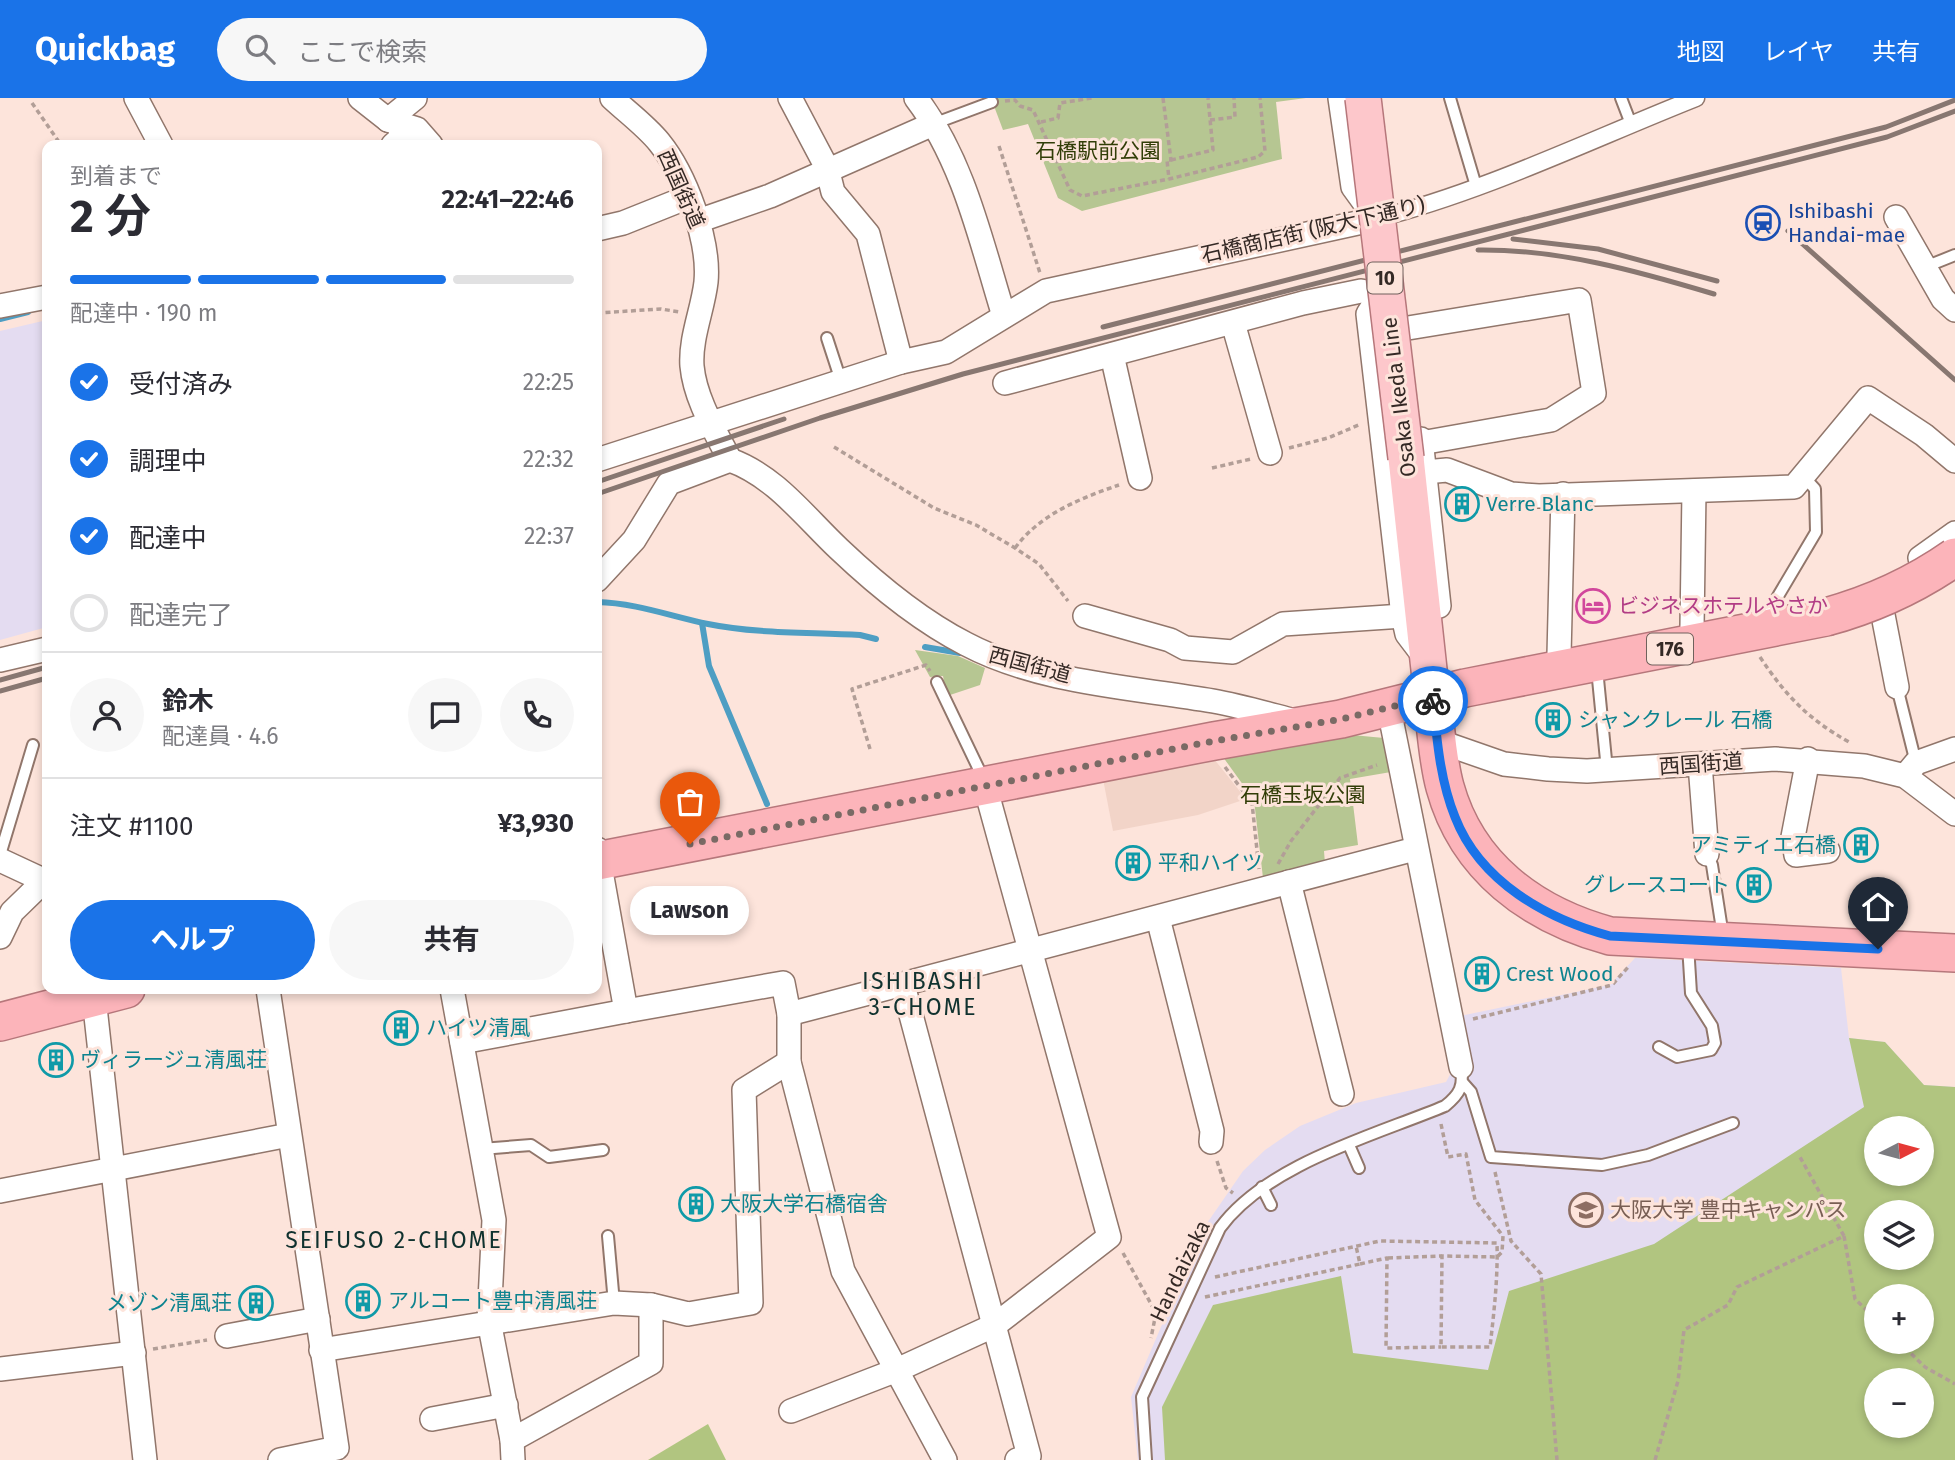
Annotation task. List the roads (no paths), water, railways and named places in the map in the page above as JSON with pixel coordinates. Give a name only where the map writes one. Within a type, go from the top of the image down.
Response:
[{"type":"highway","name":"176","points":[[602,856],[1388,709],[1431,680],[1513,680],[1826,617],[1865,606],[1902,590],[1952,548]]},
{"type":"highway","points":[[1431,680],[1444,784],[1455,819],[1473,849],[1519,895],[1573,926],[1610,936],[1955,953]]},
{"type":"highway","points":[[0,1022],[97,994]]},
{"type":"main road","name":"Osaka Ikeda Line","points":[[1363,98],[1418,458],[1431,680]]},
{"type":"street","points":[[136,98],[158,140]]},
{"type":"street","points":[[360,98],[394,130],[417,128],[427,140]]},
{"type":"street","points":[[394,130],[415,98]]},
{"type":"street","name":"西国街道","points":[[612,98],[659,141],[698,221],[706,280],[692,365],[703,407],[730,460],[745,466],[787,495],[895,599],[965,644],[986,654],[1033,669],[1132,690],[1213,701],[1309,725]]},
{"type":"street","points":[[790,98],[827,168],[833,192],[868,234],[901,362]]},
{"type":"street","points":[[916,98],[933,124],[963,186],[1004,316]]},
{"type":"street","points":[[1340,98],[1353,187],[1376,219]]},
{"type":"street","points":[[1377,98],[1387,182],[1376,219],[1382,291],[1368,314],[1403,616],[1407,634],[1431,680]]},
{"type":"street","name":"石橋商店街 (阪大下通り)","points":[[602,454],[901,362],[946,352],[1046,291],[1376,219],[1476,186],[1696,98]]},
{"type":"street","points":[[698,221],[770,196],[827,168],[933,124]]},
{"type":"street","points":[[602,228],[623,223],[688,197]]},
{"type":"street","points":[[1896,217],[1943,299],[1955,310]]},
{"type":"street","points":[[1005,383],[1303,303],[1361,291],[1382,291],[1406,310],[1418,458]]},
{"type":"street","points":[[0,306],[42,298]]},
{"type":"street","points":[[1408,328],[1579,300],[1594,393],[1551,420],[1418,458]]},
{"type":"street","points":[[1233,323],[1270,453]]},
{"type":"street","points":[[1112,355],[1140,478]]},
{"type":"street","points":[[1418,458],[1511,494],[1794,487],[1868,398],[1924,435],[1955,461]]},
{"type":"street","points":[[602,575],[634,540],[669,483],[730,460]]},
{"type":"street","points":[[1692,627],[1693,491]]},
{"type":"street","points":[[1559,655],[1563,494]]},
{"type":"street","points":[[1513,680],[1539,659],[1833,598],[1952,548]]},
{"type":"street","points":[[1513,680],[1545,685],[1598,680],[1839,630],[1889,613],[1955,577]]},
{"type":"street","points":[[1880,580],[1889,613],[1897,687]]},
{"type":"street","points":[[1085,616],[1170,640],[1185,648],[1233,652],[1283,624],[1403,616]]},
{"type":"street","points":[[0,660],[42,650]]},
{"type":"street","points":[[1388,709],[1462,1075]]},
{"type":"street","name":"西国街道","points":[[1438,741],[1504,764],[1561,770],[1700,771],[1806,766],[1911,769],[1955,814]]},
{"type":"street","points":[[1911,769],[1955,749]]},
{"type":"street","points":[[1806,766],[1793,837],[1796,855],[1828,851]]},
{"type":"street","points":[[1700,771],[1707,854]]},
{"type":"street","points":[[790,1411],[897,1370],[995,1325],[1109,1237],[985,786]]},
{"type":"street","points":[[789,1014],[1158,918],[1261,888],[1284,872],[1415,849]]},
{"type":"street","points":[[0,860],[42,878]]},
{"type":"street","points":[[1284,872],[1342,1094]]},
{"type":"street","points":[[602,879],[626,1011]]},
{"type":"street","points":[[0,937],[12,912],[42,882]]},
{"type":"street","points":[[1158,918],[1212,1131],[1211,1142]]},
{"type":"street","points":[[462,1042],[783,983],[789,1014],[789,1062],[844,1271],[945,1460]]},
{"type":"street","points":[[903,985],[1030,1456],[1017,1460]]},
{"type":"street","points":[[104,994],[113,1169],[145,1460]]},
{"type":"street","points":[[269,994],[337,1448],[280,1460]]},
{"type":"street","points":[[453,994],[494,1220],[489,1321],[512,1450],[652,1363],[651,1305]]},
{"type":"street","points":[[321,1350],[614,1303],[651,1305],[688,1314],[751,1303],[744,1090],[789,1062]]},
{"type":"street","points":[[0,1191],[289,1135]]},
{"type":"street","points":[[227,1336],[317,1320]]},
{"type":"street","points":[[0,1369],[134,1353]]},
{"type":"street","points":[[432,1419],[506,1405]]},
{"type":"lane","points":[[1450,98],[1476,186]]},
{"type":"lane","points":[[1620,98],[1630,124]]},
{"type":"lane","points":[[933,124],[992,103]]},
{"type":"lane","points":[[1350,167],[1384,163]]},
{"type":"lane","points":[[1925,267],[1955,255]]},
{"type":"lane","points":[[827,338],[841,381]]},
{"type":"lane","points":[[1768,613],[1816,532],[1815,489],[1803,476]]},
{"type":"lane","points":[[1598,680],[1607,770]]},
{"type":"lane","points":[[937,682],[985,786]]},
{"type":"lane","points":[[1897,687],[1911,769]]},
{"type":"lane","points":[[0,855],[33,745]]},
{"type":"lane","points":[[1707,854],[1712,865],[1724,940]]},
{"type":"lane","points":[[1659,1047],[1677,1057],[1711,1049],[1715,1043],[1712,1026],[1691,993],[1688,939]]},
{"type":"lane","points":[[1462,1075],[1471,1092],[1491,1157],[1602,1165],[1648,1156],[1733,1123]]},
{"type":"lane","name":"Handaizaka","points":[[1146,1460],[1141,1409],[1147,1384],[1220,1228],[1244,1200],[1303,1164],[1438,1109],[1457,1096],[1462,1075]]},
{"type":"lane","points":[[481,1149],[531,1145],[550,1157],[603,1150]]},
{"type":"lane","points":[[1349,1145],[1359,1168]]},
{"type":"lane","points":[[1262,1187],[1270,1205]]},
{"type":"lane","points":[[608,1236],[614,1303]]},
{"type":"waterway","points":[[0,319],[28,312]]},
{"type":"waterway","points":[[602,602],[639,607],[727,627],[860,635],[876,639]]},
{"type":"waterway","points":[[702,623],[709,666],[767,804]]},
{"type":"waterway","points":[[925,647],[960,653]]},
{"type":"railway","points":[[1103,327],[1886,127],[1955,100]]},
{"type":"railway","points":[[602,492],[820,418],[963,374],[1887,137],[1955,111]]},
{"type":"railway","points":[[1788,231],[1955,380]]},
{"type":"railway","points":[[1513,239],[1598,249],[1717,281]]},
{"type":"railway","points":[[1478,250],[1568,257],[1656,277],[1714,294]]},
{"type":"railway","points":[[602,480],[784,419]]},
{"type":"railway","points":[[0,680],[42,668]]},
{"type":"railway","points":[[0,691],[42,679]]},
{"type":"place","name":"Ishibashi Handai-mae","points":[[1763,223]]},
{"type":"place","name":"Verre Blanc","points":[[1462,504]]},
{"type":"place","name":"ビジネスホテルやさか","points":[[1593,606]]},
{"type":"place","name":"シャンクレール 石橋","points":[[1553,720]]},
{"type":"place","name":"Lawson","points":[[690,844]]},
{"type":"place","name":"アミティエ石橋","points":[[1861,845]]},
{"type":"place","name":"平和ハイツ","points":[[1133,863]]},
{"type":"place","name":"グレースコート","points":[[1754,885]]},
{"type":"place","name":"Crest Wood","points":[[1482,974]]},
{"type":"place","name":"ハイツ清風","points":[[401,1028]]},
{"type":"place","name":"ヴィラージュ清風荘","points":[[56,1060]]},
{"type":"place","name":"大阪大学石橋宿舎","points":[[696,1204]]},
{"type":"place","name":"大阪大学 豊中キャンパス","points":[[1586,1210]]},
{"type":"place","name":"アルコート豊中清風荘","points":[[363,1301]]},
{"type":"place","name":"メゾン清風荘","points":[[256,1303]]},
{"type":"district","name":"ISHIBASHI 3-CHOME","points":[[923,994]]},
{"type":"district","name":"SEIFUSO 2-CHOME","points":[[394,1240]]},
{"type":"park label","name":"石橋駅前公園","points":[[1098,151]]},
{"type":"park label","name":"石橋玉坂公園","points":[[1303,795]]}]
